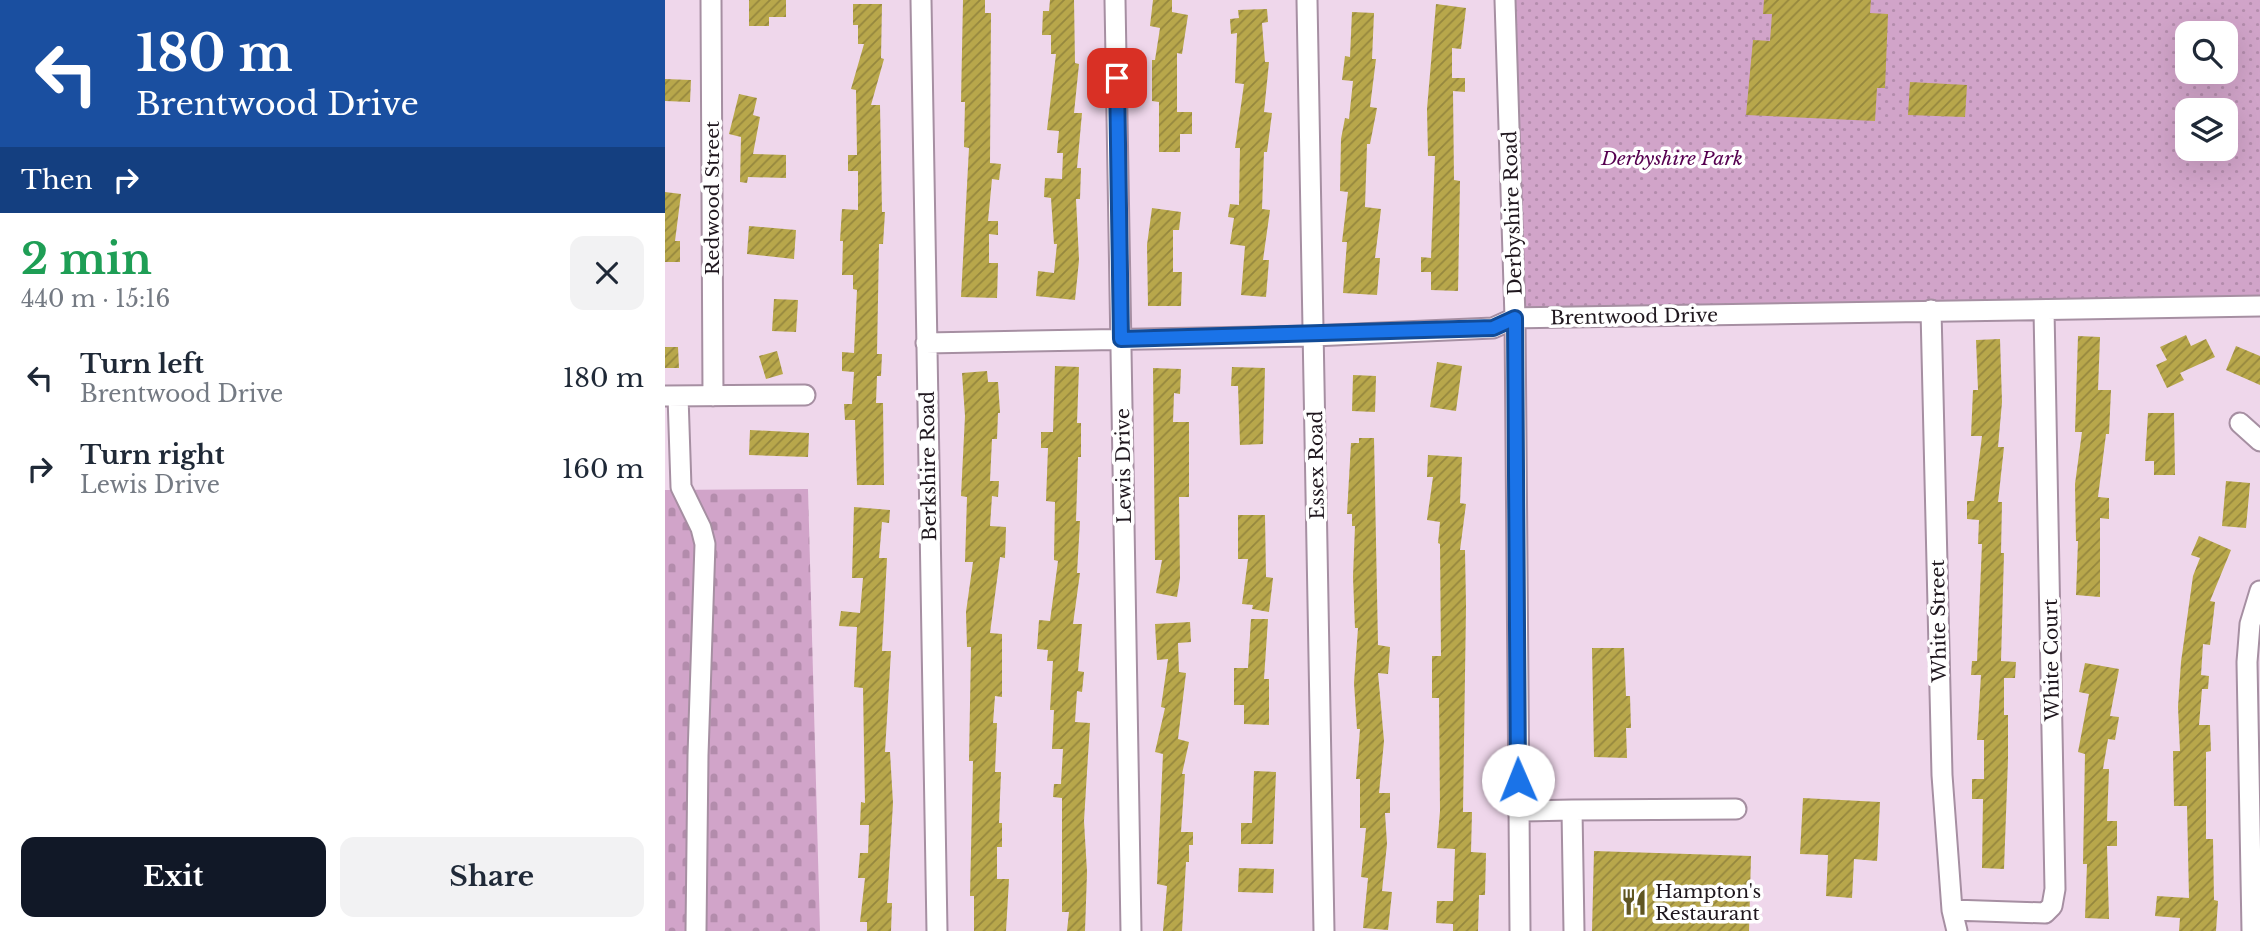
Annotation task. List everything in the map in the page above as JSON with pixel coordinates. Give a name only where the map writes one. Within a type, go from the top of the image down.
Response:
[{"type":"street","name":"Redwood Street","points":[[711,0],[713,396]]},
{"type":"street","name":"Berkshire Road","points":[[921,0],[937,931]]},
{"type":"street","name":"Lewis Drive","points":[[1115,0],[1131,931]]},
{"type":"street","name":"Essex Road","points":[[1307,0],[1324,931]]},
{"type":"street","name":"Derbyshire Road","points":[[1505,0],[1515,318],[1520,931]]},
{"type":"street","name":"Brentwood Drive","points":[[926,343],[1313,336],[1493,328],[1515,318],[2260,306]]},
{"type":"street","name":"White Street","points":[[1931,310],[1942,775],[1952,910],[1957,931]]},
{"type":"street","name":"White Court","points":[[1952,910],[2045,913],[2052,906],[2055,889],[2044,310]]},
{"type":"street","points":[[696,931],[705,544],[701,528],[681,487],[672,396],[805,395]]},
{"type":"street","points":[[2240,423],[2260,441]]},
{"type":"street","points":[[2252,931],[2247,662],[2250,624],[2260,591]]},
{"type":"street","points":[[1518,811],[1736,809]]},
{"type":"street","points":[[1572,810],[1574,931]]},
{"type":"green space","name":"Derbyshire Park","points":[[1505,0],[2260,0],[2260,306],[1515,318]]},
{"type":"green space","points":[[808,489],[820,931],[665,931],[665,490]]},
{"type":"building","points":[[749,0],[786,0],[786,17],[769,17],[769,26],[749,26]]},
{"type":"building","points":[[963,0],[985,0],[985,13],[991,13],[990,163],[1001,164],[999,180],[992,179],[988,221],[998,221],[998,235],[989,234],[989,263],[998,263],[997,298],[961,297],[969,148],[964,147],[965,102],[961,102]]},
{"type":"building","points":[[1050,0],[1074,0],[1075,63],[1079,64],[1074,113],[1082,113],[1077,168],[1081,168],[1080,199],[1076,199],[1079,260],[1075,300],[1036,296],[1038,271],[1054,273],[1057,244],[1054,244],[1051,198],[1044,197],[1045,178],[1062,179],[1063,153],[1057,153],[1059,131],[1047,130],[1056,54],[1051,54],[1051,35],[1042,35],[1043,11],[1049,11]]},
{"type":"building","points":[[1153,0],[1172,0],[1172,12],[1188,15],[1182,54],[1177,53],[1177,112],[1192,112],[1192,134],[1180,134],[1180,152],[1159,152],[1159,102],[1152,101],[1152,60],[1155,60],[1160,28],[1150,26]]},
{"type":"building","points":[[1764,0],[1871,0],[1870,13],[1888,14],[1885,88],[1877,88],[1875,121],[1746,115],[1753,40],[1770,41],[1772,14],[1763,14]]},
{"type":"building","points":[[853,4],[882,4],[881,58],[884,59],[871,105],[880,105],[882,212],[885,212],[883,244],[879,244],[877,354],[882,354],[881,376],[877,376],[876,403],[883,403],[884,485],[857,485],[855,420],[845,420],[844,404],[852,404],[854,372],[842,371],[842,352],[854,353],[857,290],[853,289],[853,275],[842,275],[843,241],[840,241],[842,209],[858,210],[858,171],[848,171],[848,155],[857,155],[856,90],[851,89],[864,44],[858,44],[858,25],[853,25]]},
{"type":"building","points":[[1436,4],[1466,8],[1461,49],[1452,48],[1452,78],[1465,78],[1465,92],[1453,91],[1454,180],[1460,181],[1458,291],[1431,290],[1431,272],[1421,272],[1421,257],[1431,258],[1435,156],[1428,156],[1427,109]]},
{"type":"building","points":[[1267,9],[1268,22],[1262,23],[1265,62],[1269,62],[1264,112],[1272,113],[1267,152],[1264,152],[1262,209],[1270,210],[1263,260],[1269,260],[1266,297],[1241,295],[1245,246],[1230,244],[1234,218],[1228,217],[1230,204],[1239,205],[1240,148],[1235,148],[1244,84],[1235,83],[1237,33],[1231,34],[1230,19],[1239,18],[1238,10]]},
{"type":"building","points":[[1352,12],[1374,13],[1372,59],[1376,59],[1370,107],[1377,108],[1370,144],[1367,144],[1365,207],[1381,209],[1375,258],[1380,258],[1377,295],[1343,293],[1347,242],[1342,242],[1348,192],[1340,191],[1341,139],[1345,118],[1349,119],[1353,81],[1342,80],[1345,56],[1350,57]]},
{"type":"building","points":[[665,79],[691,80],[690,102],[665,101]]},
{"type":"building","points":[[1910,82],[1967,85],[1965,117],[1908,115]]},
{"type":"building","points":[[739,94],[757,98],[753,115],[760,117],[753,154],[786,155],[786,178],[748,177],[747,183],[740,182],[741,137],[729,134]]},
{"type":"building","points":[[665,192],[681,194],[675,241],[680,241],[680,262],[665,262]]},
{"type":"building","points":[[1152,208],[1181,212],[1179,230],[1173,230],[1173,272],[1182,272],[1181,306],[1148,306],[1147,245]]},
{"type":"building","points":[[749,226],[796,230],[794,259],[747,254]]},
{"type":"building","points":[[774,299],[798,300],[796,332],[772,331]]},
{"type":"building","points":[[2186,335],[2191,346],[2206,339],[2215,357],[2180,373],[2184,380],[2167,388],[2156,365],[2167,360],[2160,347]]},
{"type":"building","points":[[2078,336],[2100,337],[2098,390],[2111,390],[2109,434],[2106,434],[2098,497],[2109,498],[2109,519],[2100,518],[2100,597],[2076,595],[2078,541],[2075,484],[2082,432],[2075,432]]},
{"type":"building","points":[[2000,339],[2002,402],[1998,447],[2004,447],[1998,502],[2002,502],[2001,553],[2004,553],[2001,661],[2016,662],[2015,678],[2004,678],[2004,715],[2008,715],[2008,759],[2004,869],[1982,868],[1983,799],[1972,799],[1972,779],[1984,779],[1984,740],[1977,740],[1981,675],[1971,675],[1972,661],[1977,661],[1982,544],[1978,544],[1979,520],[1967,519],[1967,501],[1974,501],[1982,436],[1971,436],[1973,390],[1978,390],[1976,340]]},
{"type":"building","points":[[2236,346],[2260,356],[2260,385],[2226,370]]},
{"type":"building","points":[[665,347],[678,347],[679,368],[665,368]]},
{"type":"building","points":[[777,351],[783,374],[766,379],[759,356]]},
{"type":"building","points":[[1437,362],[1462,366],[1456,411],[1430,407]]},
{"type":"building","points":[[1055,366],[1079,367],[1077,423],[1081,423],[1081,457],[1078,457],[1076,521],[1080,521],[1077,573],[1080,573],[1073,624],[1082,624],[1078,671],[1084,672],[1082,692],[1077,691],[1075,722],[1090,723],[1084,821],[1087,872],[1085,931],[1067,931],[1069,912],[1062,912],[1062,798],[1053,797],[1054,784],[1061,784],[1063,749],[1052,749],[1054,710],[1050,710],[1053,661],[1047,661],[1048,650],[1037,649],[1039,620],[1050,621],[1058,561],[1054,560],[1055,502],[1046,501],[1048,448],[1041,448],[1041,432],[1053,432]]},
{"type":"building","points":[[1232,367],[1265,368],[1263,444],[1240,445],[1238,386],[1231,386]]},
{"type":"building","points":[[1153,368],[1181,369],[1180,394],[1174,393],[1173,422],[1189,422],[1189,497],[1179,497],[1180,578],[1177,597],[1156,593],[1162,560],[1155,560]]},
{"type":"building","points":[[987,371],[988,382],[998,382],[1000,413],[997,439],[992,439],[990,481],[999,481],[998,497],[992,496],[990,526],[1006,527],[1005,558],[1000,557],[990,633],[1002,634],[1002,697],[995,696],[993,723],[997,723],[995,772],[1001,772],[999,823],[1002,823],[1002,847],[997,847],[997,879],[1009,879],[1006,931],[974,931],[974,896],[970,896],[973,761],[969,761],[971,647],[967,647],[966,612],[973,562],[965,562],[967,497],[961,496],[965,416],[962,373]]},
{"type":"building","points":[[1353,375],[1376,376],[1375,412],[1352,411]]},
{"type":"building","points":[[2148,413],[2174,413],[2175,475],[2154,475],[2154,461],[2145,461]]},
{"type":"building","points":[[750,430],[809,433],[808,457],[749,455]]},
{"type":"building","points":[[1359,438],[1374,438],[1378,645],[1390,647],[1388,674],[1378,673],[1384,741],[1379,793],[1390,793],[1390,813],[1385,813],[1387,844],[1382,891],[1392,892],[1388,930],[1363,928],[1368,878],[1361,877],[1366,828],[1360,828],[1360,779],[1356,779],[1360,729],[1357,729],[1354,683],[1358,628],[1355,628],[1353,577],[1355,526],[1352,526],[1352,514],[1347,514],[1351,443],[1359,443]]},
{"type":"building","points":[[1428,455],[1462,457],[1460,503],[1466,504],[1460,550],[1465,550],[1466,606],[1463,812],[1472,812],[1471,852],[1486,853],[1485,895],[1479,895],[1478,931],[1453,931],[1453,924],[1436,923],[1437,901],[1453,901],[1455,849],[1437,848],[1440,811],[1439,698],[1432,698],[1432,656],[1441,656],[1438,543],[1440,522],[1427,520],[1433,477],[1427,477]]},
{"type":"building","points":[[2226,481],[2250,483],[2246,528],[2222,526]]},
{"type":"building","points":[[854,507],[890,510],[889,523],[882,522],[879,558],[887,558],[882,651],[891,651],[885,752],[890,752],[893,803],[887,903],[892,903],[891,931],[867,931],[867,922],[860,922],[865,878],[858,878],[860,853],[868,853],[869,825],[860,825],[861,802],[865,803],[863,688],[854,687],[857,627],[839,626],[841,611],[860,613],[863,578],[852,578]]},
{"type":"building","points":[[1238,515],[1265,515],[1266,577],[1273,578],[1269,612],[1252,609],[1253,605],[1242,604],[1248,559],[1238,559]]},
{"type":"building","points":[[2199,536],[2231,550],[2210,601],[2215,602],[2210,645],[2203,644],[2201,675],[2209,676],[2208,689],[2202,689],[2199,725],[2210,725],[2211,751],[2206,752],[2206,839],[2213,839],[2214,900],[2218,901],[2216,931],[2179,931],[2180,918],[2155,916],[2157,896],[2189,898],[2187,806],[2174,806],[2173,751],[2180,751],[2178,707],[2181,662],[2193,576],[2200,558],[2191,555]]},
{"type":"building","points":[[1251,619],[1268,619],[1264,679],[1269,679],[1269,725],[1244,724],[1244,705],[1234,705],[1234,668],[1248,668]]},
{"type":"building","points":[[1190,622],[1191,642],[1178,643],[1179,672],[1186,673],[1178,739],[1189,742],[1182,774],[1185,774],[1181,832],[1193,832],[1193,845],[1189,845],[1189,862],[1186,862],[1182,931],[1163,931],[1167,886],[1157,884],[1163,754],[1155,752],[1165,708],[1161,707],[1168,659],[1157,660],[1155,624]]},
{"type":"building","points":[[1592,648],[1624,648],[1626,696],[1630,696],[1631,728],[1626,728],[1627,758],[1594,757]]},
{"type":"building","points":[[2085,663],[2119,669],[2110,716],[2119,717],[2115,740],[2108,739],[2103,769],[2109,769],[2107,821],[2117,821],[2117,846],[2107,846],[2109,919],[2085,918],[2085,754],[2078,752],[2089,694],[2079,692]]},
{"type":"building","points":[[1254,771],[1276,772],[1273,844],[1241,844],[1241,823],[1252,823]]},
{"type":"building","points":[[1803,798],[1880,802],[1877,861],[1854,859],[1852,898],[1826,896],[1828,855],[1800,854]]},
{"type":"building","points":[[1594,851],[1751,856],[1749,931],[1592,931]]},
{"type":"building","points":[[1239,868],[1274,869],[1273,893],[1238,892]]},
{"type":"place","name":"Hampton's Restaurant","points":[[1634,902]]},
{"type":"route","points":[[1117,78],[1121,339],[1313,336],[1493,328],[1515,318],[1518,780]]}]
